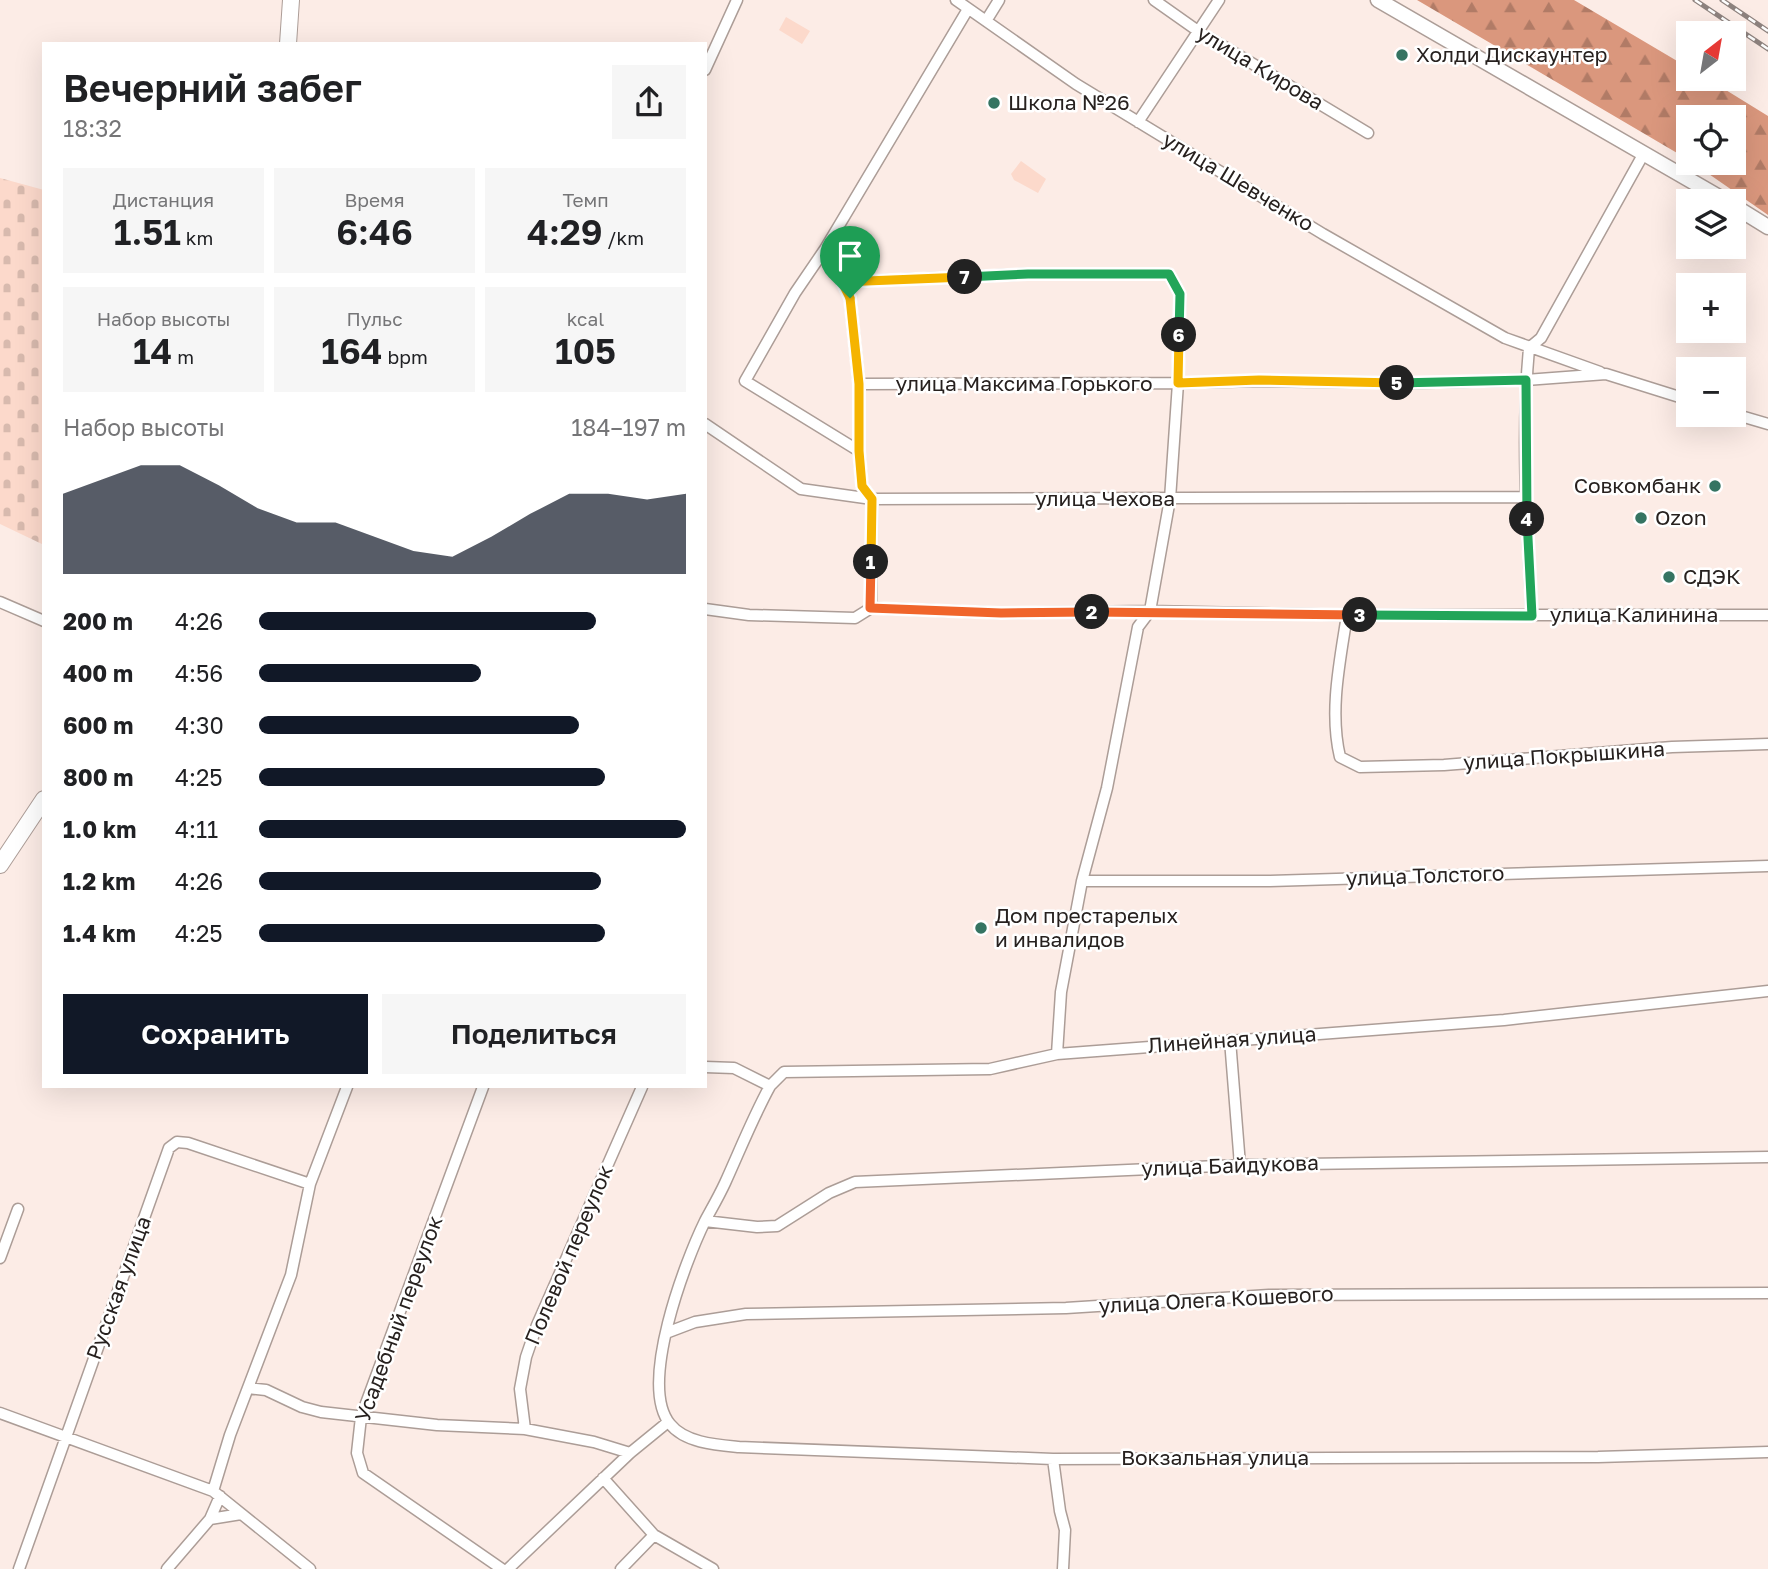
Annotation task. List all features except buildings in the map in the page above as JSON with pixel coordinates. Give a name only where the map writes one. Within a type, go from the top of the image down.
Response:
[{"type":"highway","points":[[288,42],[291,0]]},
{"type":"highway","points":[[0,865],[42,802]]},
{"type":"main road","points":[[1378,0],[1706,189]]},
{"type":"main road","points":[[1746,213],[1768,227]]},
{"type":"street","points":[[707,66],[737,0]]},
{"type":"street","name":"улица Шевченко","points":[[956,0],[1076,84],[1322,234],[1505,338],[1606,374]]},
{"type":"street","points":[[986,21],[999,0]]},
{"type":"street","name":"улица Кирова","points":[[1154,0],[1198,31],[1368,133]]},
{"type":"street","points":[[1138,122],[1219,0]]},
{"type":"street","points":[[859,451],[745,382],[795,293],[825,249],[968,9]]},
{"type":"street","points":[[1532,616],[1526,497],[1526,380],[1530,348],[1541,338],[1644,153]]},
{"type":"street","points":[[825,249],[850,298],[859,384],[862,486],[872,499],[870,608]]},
{"type":"street","points":[[842,282],[1028,274],[1169,274],[1180,294],[1178,383],[1170,499],[1150,611],[1138,627],[1107,788],[1082,881],[1060,992],[1057,1054]]},
{"type":"street","name":"улица Максима Горького","points":[[859,384],[1178,383],[1259,380],[1418,383],[1526,380],[1606,374],[1676,396]]},
{"type":"street","points":[[1746,418],[1768,424]]},
{"type":"street","name":"улица Чехова","points":[[707,425],[802,489],[872,499],[1526,497]]},
{"type":"street","points":[[0,602],[42,620]]},
{"type":"street","name":"улица Калинина","points":[[707,608],[749,615],[855,618],[870,608],[1001,613],[1150,611],[1346,615],[1768,615]]},
{"type":"street","name":"улица Покрышкина","points":[[1346,615],[1336,690],[1336,740],[1340,757],[1360,767],[1444,765],[1672,747],[1768,744]]},
{"type":"street","name":"улица Толстого","points":[[1082,881],[1270,881],[1768,866]]},
{"type":"street","name":"Линейная улица","points":[[770,1086],[784,1072],[990,1069],[1057,1054],[1504,1020],[1768,991]]},
{"type":"street","points":[[1230,1040],[1240,1165]]},
{"type":"street","points":[[508,1569],[629,1452],[668,1422],[661,1406],[658,1372],[682,1278],[705,1222],[770,1086],[734,1068],[707,1067]]},
{"type":"street","points":[[167,1569],[210,1519],[230,1435],[291,1275],[310,1184],[347,1088]]},
{"type":"street","name":"Усадебный переулок","points":[[483,1088],[361,1417],[357,1453],[363,1473],[502,1569]]},
{"type":"street","name":"Полевой переулок","points":[[525,1429],[520,1389],[526,1357],[543,1312],[642,1088]]},
{"type":"street","name":"Русская улица","points":[[19,1569],[169,1147],[177,1142],[188,1143],[310,1184]]},
{"type":"street","name":"улица Байдукова","points":[[705,1222],[757,1227],[777,1226],[829,1193],[855,1182],[1240,1165],[1768,1157]]},
{"type":"street","points":[[0,1258],[18,1209]]},
{"type":"street","name":"улица Олега Кошевого","points":[[666,1333],[704,1320],[746,1314],[1066,1308],[1269,1296],[1768,1293]]},
{"type":"street","points":[[248,1388],[266,1390],[302,1407],[321,1412],[438,1425],[525,1429],[594,1442],[629,1452]]},
{"type":"street","points":[[0,1413],[217,1493],[310,1569]]},
{"type":"street","name":"Вокзальная улица","points":[[668,1422],[676,1431],[708,1444],[739,1447],[1053,1459],[1598,1457],[1768,1452]]},
{"type":"street","points":[[1053,1459],[1065,1530],[1063,1569]]},
{"type":"street","points":[[603,1478],[654,1535],[713,1569]]},
{"type":"street","points":[[210,1519],[241,1514]]},
{"type":"street","points":[[621,1569],[654,1535]]},
{"type":"green space","points":[[1417,0],[1574,0],[1676,60],[1676,91],[1727,91],[1768,116],[1768,215],[1746,200],[1746,189],[1730,189],[1710,175],[1746,175],[1746,105],[1676,105],[1676,152]]},
{"type":"green space","points":[[786,17],[810,31],[802,44],[779,30]]},
{"type":"green space","points":[[1021,161],[1046,179],[1038,193],[1014,180],[1011,174]]},
{"type":"green space","points":[[0,178],[42,189],[42,544],[0,524]]},
{"type":"railway","points":[[1695,0],[1768,49]]},
{"type":"railway","points":[[1722,0],[1768,31]]},
{"type":"place","name":"Холди Дискаунтер","points":[[1402,55]]},
{"type":"place","name":"Школа №26","points":[[994,103]]},
{"type":"place","name":"Совкомбанк","points":[[1715,486]]},
{"type":"place","name":"Ozon","points":[[1641,518]]},
{"type":"place","name":"СДЭК","points":[[1669,577]]},
{"type":"place","name":"Дом престарелых и инвалидов","points":[[981,928]]},
{"type":"route","points":[[1028,274],[1169,274],[1180,294],[1178,383],[1259,380],[1418,383],[1526,380],[1526,497],[1532,616],[1150,611],[1001,613],[870,608],[872,499],[862,486],[859,384],[850,298],[842,282],[1028,274]]}]
